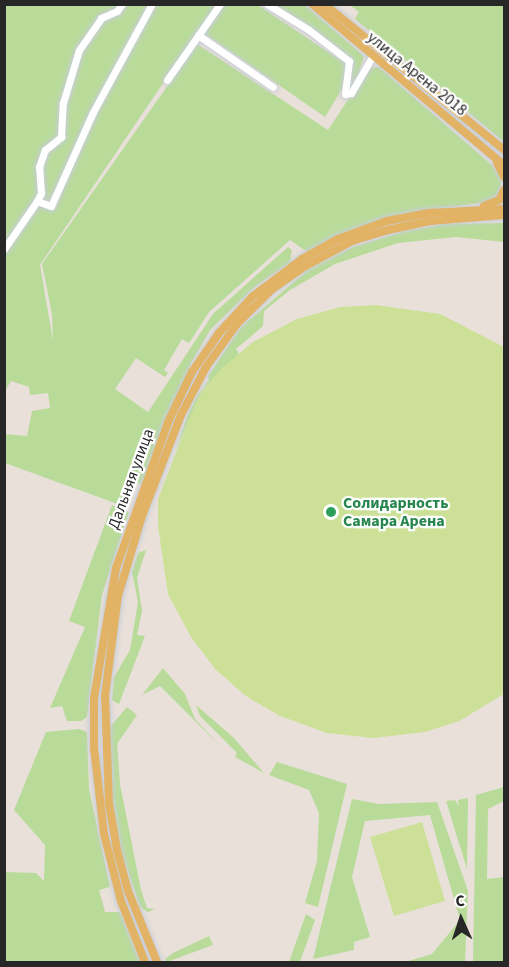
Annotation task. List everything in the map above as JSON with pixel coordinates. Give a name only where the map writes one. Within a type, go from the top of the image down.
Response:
[{"type":"main road","name":"улица Арена 2018","points":[[312,4],[372,57],[504,165]]},
{"type":"main road","name":"улица Арена 2018","points":[[324,4],[504,150]]},
{"type":"main road","points":[[482,147],[504,177]]},
{"type":"main road","points":[[428,213],[488,206],[499,200],[504,190]]},
{"type":"main road","name":"Дальняя улица","points":[[145,963],[112,873],[101,815],[94,715],[105,643],[129,541],[192,372],[241,314],[282,273],[339,239],[387,221],[428,213],[504,209]]},
{"type":"main road","name":"Дальняя улица","points":[[241,314],[287,278],[352,241],[411,225],[504,214]]},
{"type":"main road","points":[[457,218],[504,219]]},
{"type":"main road","name":"Дальняя улица","points":[[105,643],[104,714],[113,828],[140,923],[157,963]]},
{"type":"main road","points":[[94,715],[104,714]]},
{"type":"main road","points":[[130,927],[140,923]]},
{"type":"street","points":[[4,249],[41,193],[39,167],[45,150],[61,136],[63,103],[79,50],[101,18],[117,11],[122,4]]},
{"type":"street","points":[[37,201],[51,206],[93,112],[152,4]]},
{"type":"street","points":[[167,80],[220,4]]},
{"type":"street","points":[[267,4],[309,30],[349,61],[345,94],[351,93],[372,57]]},
{"type":"street","points":[[198,35],[273,87]]},
{"type":"green space","points":[[4,5],[258,5],[349,66],[348,61],[309,30],[304,21],[307,28],[270,5],[305,5],[364,56],[355,86],[348,92],[345,84],[325,117],[199,30],[40,265],[53,341],[52,314],[42,264],[197,44],[328,130],[369,68],[379,67],[493,166],[501,179],[500,191],[489,202],[415,211],[307,252],[290,240],[209,312],[189,343],[182,339],[164,370],[168,373],[165,377],[136,358],[115,389],[148,412],[213,314],[288,247],[292,250],[290,262],[256,286],[210,330],[189,367],[191,369],[142,484],[135,483],[126,507],[5,463],[5,434],[27,436],[32,411],[50,408],[48,393],[30,395],[29,387],[11,381],[5,391]]},
{"type":"green space","points":[[350,5],[504,5],[504,142],[355,19],[359,12]]},
{"type":"green space","points":[[504,223],[504,242],[456,237],[398,243],[335,264],[290,290],[264,311],[263,326],[236,349],[239,354],[203,389],[175,451],[197,396],[241,327],[308,270],[350,248],[405,231],[446,224]]},
{"type":"green space","name":"Солидарность Самара Арена","points":[[376,305],[440,314],[504,347],[504,694],[459,721],[425,732],[373,738],[327,733],[280,716],[246,696],[216,670],[191,637],[168,594],[158,526],[158,499],[199,395],[221,369],[253,342],[297,319],[340,307]]},
{"type":"green space","points":[[112,505],[129,512],[102,595],[87,717],[81,721],[67,721],[62,706],[50,708],[85,627],[69,621]]},
{"type":"green space","points":[[146,550],[137,578],[142,611],[137,635],[145,636],[119,704],[112,700],[114,677],[130,650],[138,602],[132,572],[138,553]]},
{"type":"green space","points":[[163,668],[185,694],[195,719],[220,746],[160,686],[142,695]]},
{"type":"green space","points":[[196,705],[234,738],[264,773],[235,757],[237,753],[200,716]]},
{"type":"green space","points":[[127,707],[137,715],[117,744],[120,784],[141,890],[147,908],[155,909],[148,912],[140,907],[121,851],[111,789],[110,727]]},
{"type":"green space","points":[[79,729],[87,732],[89,789],[110,887],[99,890],[105,912],[120,912],[140,962],[5,962],[5,872],[36,873],[44,881],[45,845],[14,810],[46,732]]},
{"type":"green space","points":[[277,762],[347,784],[318,907],[305,903],[317,861],[319,813],[309,790],[269,775]]},
{"type":"green space","points":[[504,787],[504,801],[488,809],[487,879],[504,877],[504,962],[473,962],[476,795]]},
{"type":"green space","points":[[468,798],[467,869],[446,801],[455,800],[459,806],[458,800]]},
{"type":"green space","points":[[352,799],[379,804],[437,802],[468,891],[465,962],[405,962],[432,954],[460,920],[430,815],[365,821],[352,877],[370,937],[354,942],[354,950],[313,959]]},
{"type":"green space","points":[[422,822],[445,901],[394,916],[370,837]]},
{"type":"green space","points":[[306,914],[315,920],[300,962],[289,962]]},
{"type":"green space","points":[[209,936],[213,945],[167,962],[165,959],[173,953]]},
{"type":"place","name":"Солидарность Самара Арена","points":[[331,512]]}]
